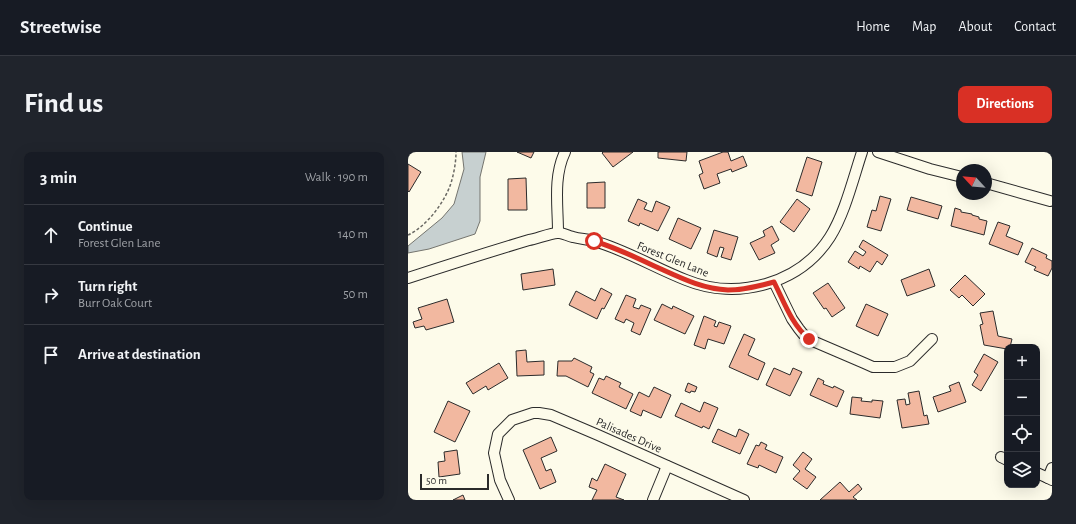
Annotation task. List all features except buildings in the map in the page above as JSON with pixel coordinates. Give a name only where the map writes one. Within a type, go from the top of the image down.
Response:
[{"type":"street","points":[[408,278],[508,246],[558,232],[558,179],[560,166],[565,152]]},
{"type":"street","name":"Forest Glen Lane","points":[[558,232],[572,237],[611,246],[699,285],[729,290],[744,289],[774,282],[805,264],[819,251],[830,237],[839,220],[862,152]]},
{"type":"street","points":[[878,152],[930,169],[956,176]]},
{"type":"street","points":[[992,185],[1050,201]]},
{"type":"street","points":[[774,282],[792,319],[803,334],[815,342],[864,364],[873,367],[895,367],[910,361],[932,339]]},
{"type":"street","name":"Palisades Drive","points":[[509,500],[500,480],[494,453],[498,434],[512,420],[533,413],[551,415],[744,500]]},
{"type":"street","points":[[652,500],[667,466]]},
{"type":"street","points":[[1040,474],[1050,479],[1052,468]]},
{"type":"path","points":[[408,235],[423,225],[434,213],[444,198],[451,184],[456,152]]},
{"type":"shaded area","points":[[462,152],[486,152],[480,177],[480,221],[475,234],[429,249],[408,253],[408,246],[442,218],[454,204],[464,169]]},
{"type":"route","points":[[594,241],[611,246],[699,285],[729,290],[751,288],[774,282],[792,319],[803,334],[809,339]]}]
